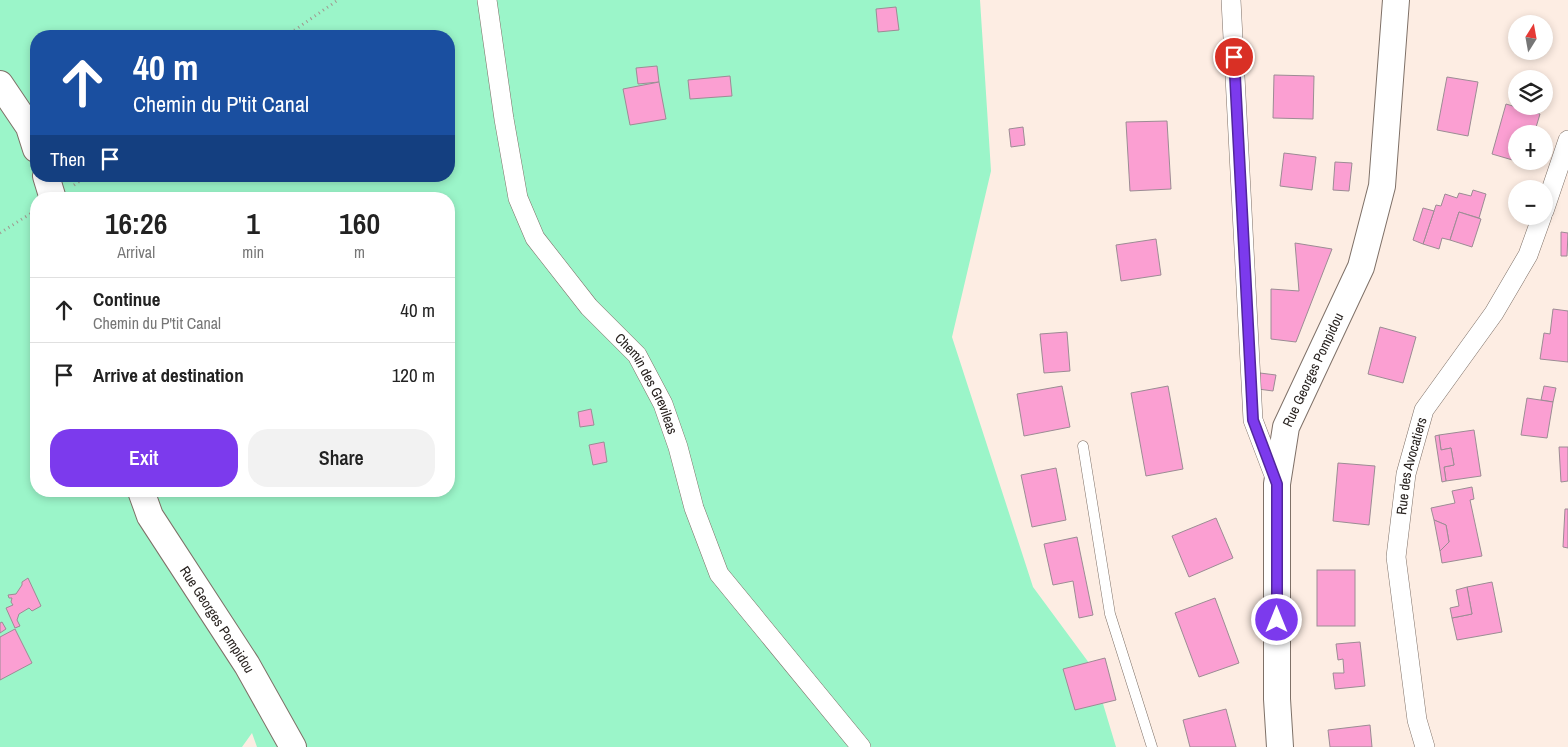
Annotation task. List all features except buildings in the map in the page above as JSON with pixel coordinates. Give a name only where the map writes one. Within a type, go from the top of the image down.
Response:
[{"type":"main road","name":"Rue Georges Pompidou","points":[[1280,747],[1277,699],[1277,484],[1286,427],[1360,267],[1382,186],[1396,0]]},
{"type":"main road","points":[[0,84],[30,130]]},
{"type":"main road","name":"Rue Georges Pompidou","points":[[143,497],[150,516],[247,666],[293,747]]},
{"type":"street","name":"Chemin des Grevileas","points":[[487,0],[504,119],[518,198],[535,238],[590,307],[637,355],[663,404],[678,447],[694,508],[719,574],[861,747]]},
{"type":"street","points":[[1231,0],[1253,420],[1277,484]]},
{"type":"street","points":[[1553,184],[1568,140]]},
{"type":"street","name":"Rue des Avocatiers","points":[[1425,747],[1416,720],[1396,557],[1406,474],[1424,410],[1499,304],[1528,255],[1539,225]]},
{"type":"lane","points":[[1083,446],[1110,614],[1152,747]]},
{"type":"path","points":[[295,30],[338,0]]},
{"type":"path","points":[[0,233],[30,215]]},
{"type":"green space","points":[[0,0],[980,0],[991,171],[952,337],[1033,587],[1092,667],[1116,747],[257,747],[252,733],[242,747],[0,747]]},
{"type":"route","points":[[1234,57],[1253,420],[1277,484],[1277,620]]}]
